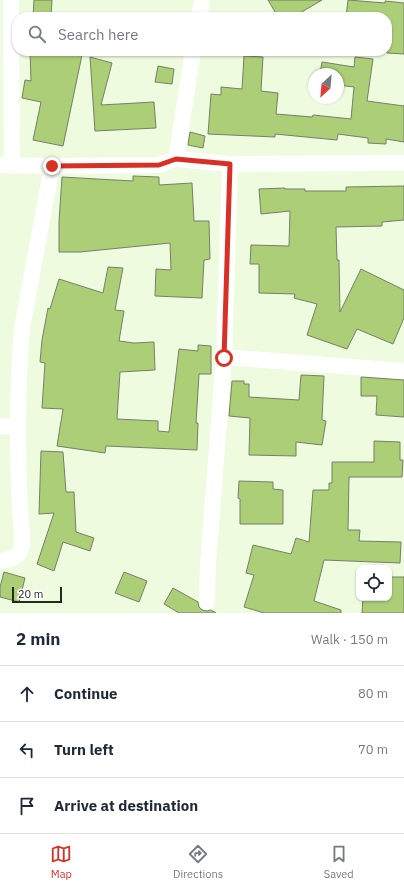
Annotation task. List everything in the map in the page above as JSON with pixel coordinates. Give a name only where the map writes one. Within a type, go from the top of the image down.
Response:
[{"type":"street","points":[[11,0],[6,166],[159,165],[176,159],[230,164],[404,163]]},
{"type":"street","points":[[200,12],[202,0]]},
{"type":"street","points":[[176,159],[193,56]]},
{"type":"street","points":[[207,602],[208,564],[224,358],[230,164]]},
{"type":"street","points":[[0,561],[10,560],[19,554],[22,544],[18,427],[22,328],[52,166]]},
{"type":"street","points":[[224,358],[404,371]]},
{"type":"street","points":[[0,426],[18,427]]},
{"type":"building","points":[[34,0],[52,0],[51,12],[33,12]]},
{"type":"building","points":[[268,0],[322,0],[302,12],[275,12]]},
{"type":"building","points":[[348,0],[404,3],[404,54],[392,53],[392,12],[347,12]]},
{"type":"building","points":[[30,56],[82,56],[63,146],[33,140],[41,102],[22,98],[25,80],[31,81]]},
{"type":"building","points":[[244,56],[263,57],[261,91],[278,93],[276,114],[312,117],[313,115],[351,119],[354,87],[344,86],[344,68],[321,68],[322,62],[354,67],[355,57],[373,59],[367,101],[404,106],[404,142],[386,139],[386,144],[368,143],[368,138],[338,134],[337,140],[275,134],[275,137],[208,134],[211,94],[221,95],[221,87],[242,89]]},
{"type":"building","points":[[90,57],[112,63],[101,105],[154,102],[156,128],[95,131]]},
{"type":"building","points":[[158,66],[174,69],[172,84],[155,82]]},
{"type":"building","points":[[190,132],[205,136],[203,148],[188,145]]},
{"type":"building","points":[[133,176],[159,177],[159,185],[192,183],[194,221],[209,221],[210,259],[204,260],[202,298],[155,296],[156,269],[171,270],[170,243],[80,252],[59,252],[62,177],[133,181]]},
{"type":"building","points":[[404,186],[404,220],[382,222],[382,226],[336,227],[337,260],[339,260],[340,312],[361,269],[404,290],[404,318],[393,344],[357,329],[347,349],[307,335],[317,304],[294,298],[295,294],[259,293],[259,264],[250,264],[251,245],[289,246],[290,211],[261,214],[259,189],[285,188],[305,189],[305,191],[346,191],[346,187]]},
{"type":"building","points":[[108,267],[123,268],[115,310],[124,311],[119,341],[134,343],[154,342],[155,370],[120,372],[117,419],[158,421],[158,431],[169,432],[179,349],[198,351],[198,345],[211,346],[211,374],[199,374],[196,423],[198,423],[197,450],[106,446],[105,453],[57,446],[63,409],[42,408],[45,363],[40,362],[42,340],[48,308],[50,309],[59,279],[103,293]]},
{"type":"building","points":[[301,375],[324,376],[322,420],[326,421],[322,445],[296,442],[296,456],[249,455],[250,418],[229,416],[232,381],[244,381],[244,384],[249,384],[249,397],[299,400]]},
{"type":"building","points":[[361,377],[404,380],[404,417],[376,415],[377,396],[361,396]]},
{"type":"building","points":[[374,441],[400,442],[400,460],[403,460],[402,477],[349,477],[348,530],[360,530],[359,541],[401,542],[400,563],[324,560],[314,601],[341,610],[341,613],[264,613],[244,607],[254,575],[246,573],[253,545],[291,554],[296,538],[309,542],[313,490],[329,490],[329,483],[332,483],[332,462],[374,462]]},
{"type":"building","points":[[41,451],[63,452],[66,492],[74,492],[76,532],[94,538],[90,551],[63,542],[54,571],[37,564],[54,513],[39,514]]},
{"type":"building","points":[[239,481],[273,482],[273,489],[283,490],[283,524],[240,524],[240,499],[238,498]]},
{"type":"building","points":[[4,572],[25,578],[19,602],[0,597],[0,587]]},
{"type":"building","points":[[124,572],[147,581],[139,602],[115,593]]},
{"type":"building","points":[[392,577],[404,577],[404,613],[362,613],[363,601],[392,601]]},
{"type":"building","points":[[173,588],[198,602],[199,607],[202,610],[211,610],[216,613],[179,613],[164,604]]},
{"type":"route","points":[[52,166],[159,165],[176,159],[230,164],[224,358]]}]
